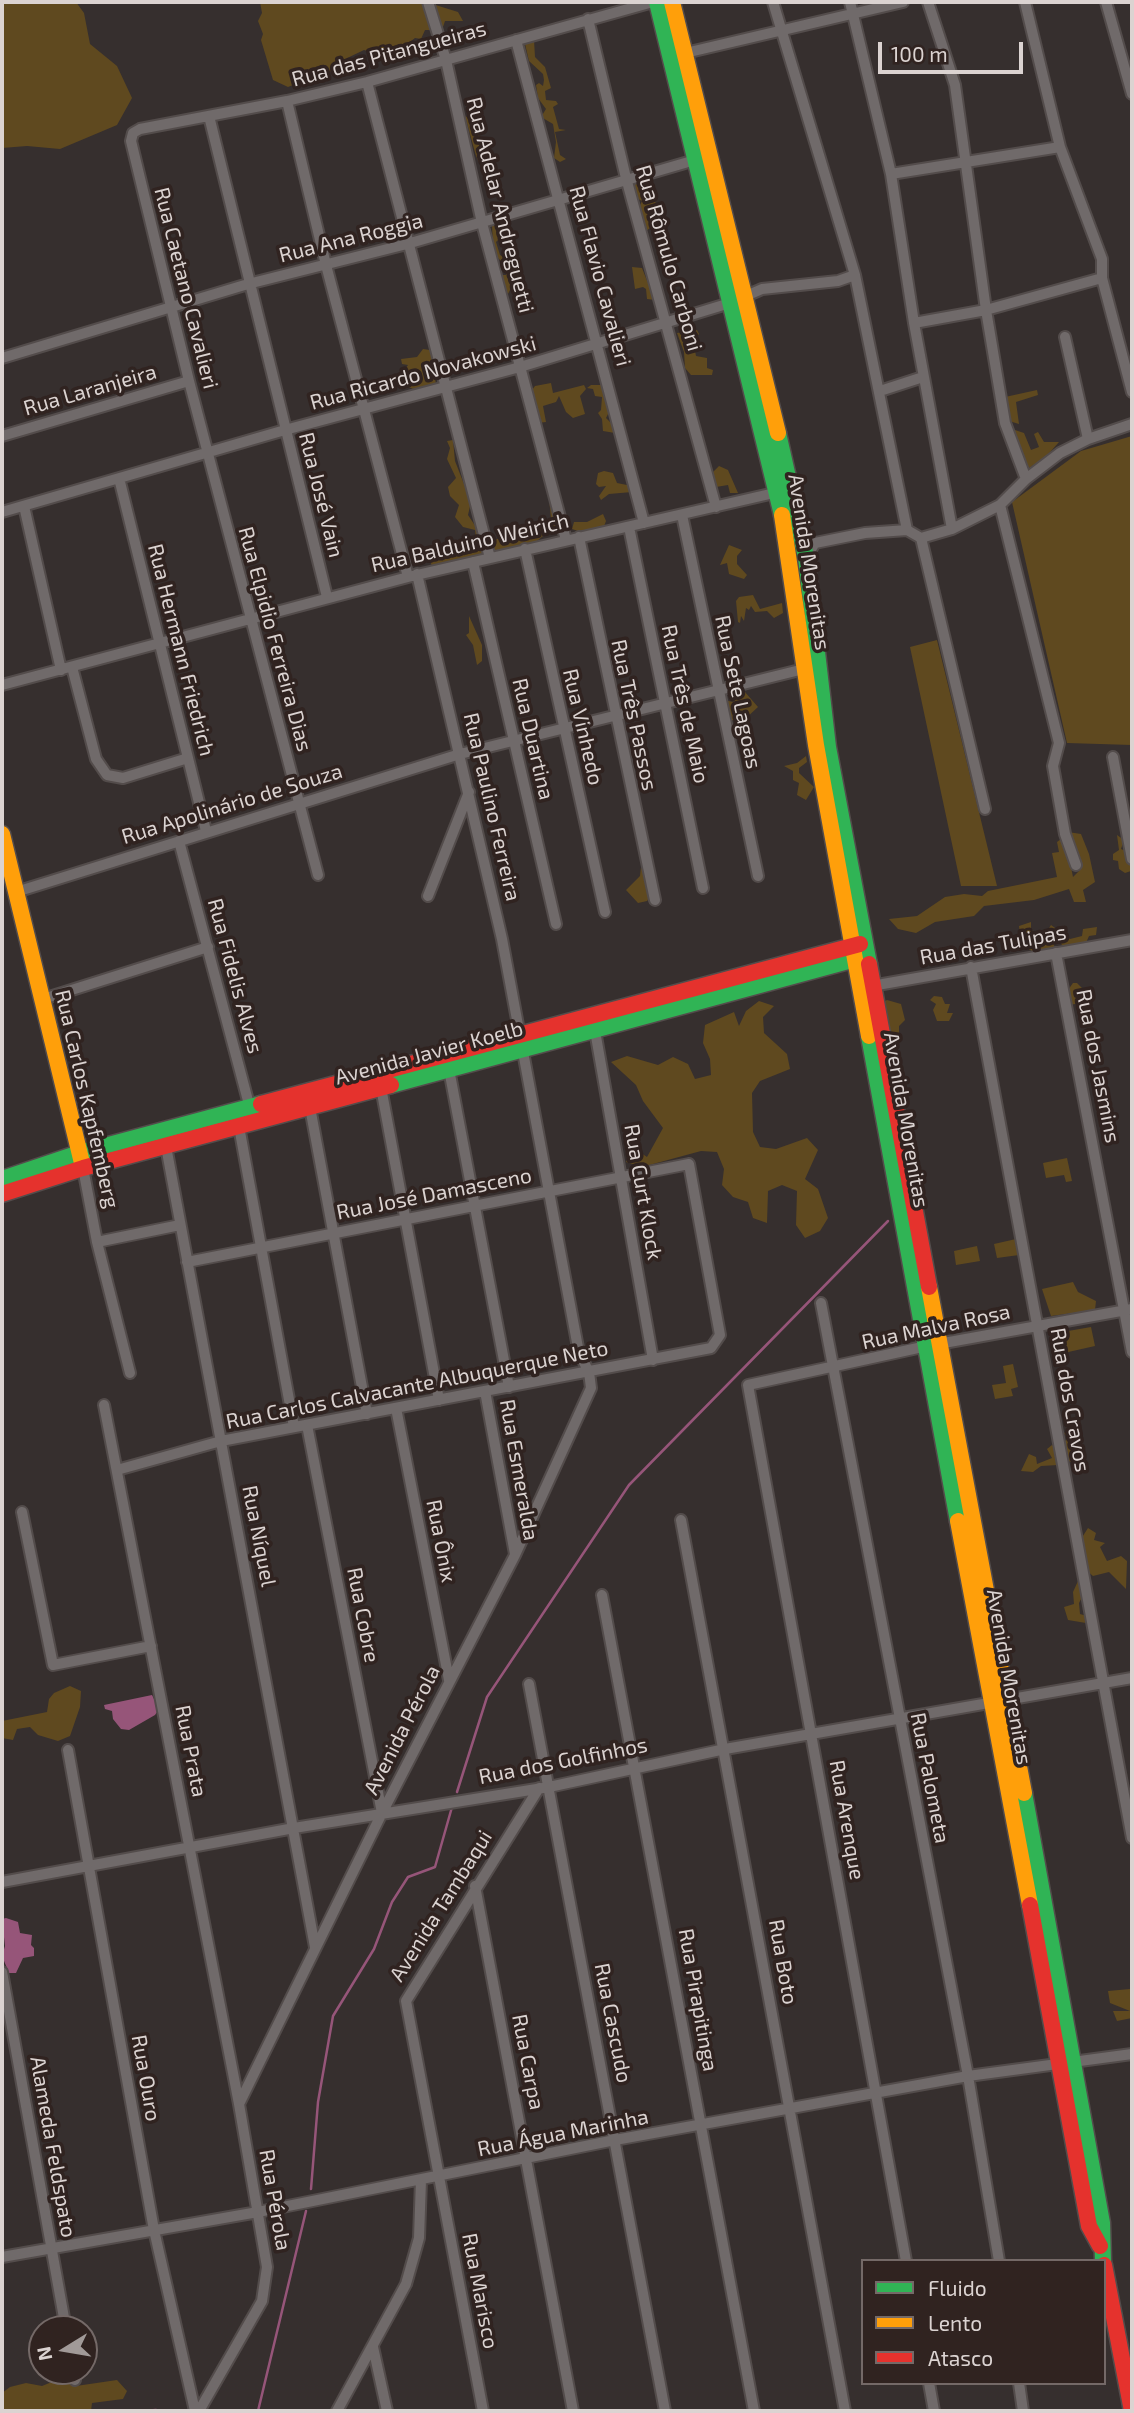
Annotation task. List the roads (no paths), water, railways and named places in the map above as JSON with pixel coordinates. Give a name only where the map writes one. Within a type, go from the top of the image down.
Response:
[{"type":"main road","name":"Avenida Morenitas","points":[[655,2],[677,54]]},
{"type":"main road","name":"Avenida Morenitas","points":[[672,2],[677,54],[785,490],[806,557],[812,667]]},
{"type":"main road","name":"Avenida Morenitas","points":[[785,490],[793,570],[828,747],[860,951],[1066,2063],[1102,2223],[1103,2258]]},
{"type":"main road","name":"Rua Carlos Kapfemberg","points":[[2,834],[6,866],[16,892],[81,1161]]},
{"type":"main road","points":[[594,1023],[860,951]]},
{"type":"main road","name":"Avenida Javier Koelb","points":[[447,1062],[521,1033],[594,1023]]},
{"type":"main road","name":"Avenida Javier Koelb","points":[[2,1179],[81,1161],[447,1062],[523,1050],[594,1023]]},
{"type":"main road","name":"Avenida Javier Koelb","points":[[2,1194],[81,1161]]},
{"type":"main road","name":"Avenida Morenitas","points":[[1106,2274],[1132,2411]]},
{"type":"street","name":"Rua Adelar Andreguetti","points":[[428,2],[446,60],[482,223],[566,540]]},
{"type":"street","name":"Rua das Pitangueiras","points":[[133,133],[140,128],[287,101],[366,82],[655,2]]},
{"type":"street","points":[[773,2],[855,275],[907,530]]},
{"type":"street","points":[[850,2],[891,174],[923,377],[952,529]]},
{"type":"street","points":[[677,54],[853,16],[903,2]]},
{"type":"street","points":[[928,2],[955,85],[986,310],[1005,423],[1026,479]]},
{"type":"street","points":[[1025,2],[1060,147],[1102,259],[1102,278],[1132,392]]},
{"type":"street","points":[[1106,2],[1132,94]]},
{"type":"street","name":"Rua Rômulo Carboni","points":[[588,19],[626,178],[716,507]]},
{"type":"street","name":"Rua Flavio Cavalieri","points":[[516,40],[599,343],[644,523]]},
{"type":"street","points":[[366,82],[489,558]]},
{"type":"street","name":"Rua Paulino Ferreira","points":[[287,101],[363,409],[412,575],[460,754],[521,1033],[579,1353],[589,1372]]},
{"type":"street","name":"Rua José Vain","points":[[209,116],[248,284],[327,597]]},
{"type":"street","name":"Rua Caetano Cavalieri","points":[[133,133],[131,141],[207,452]]},
{"type":"street","points":[[891,174],[1060,147]]},
{"type":"street","name":"Rua Ana Roggia","points":[[2,358],[248,284],[407,244],[626,178],[703,158]]},
{"type":"street","name":"Rua Ricardo Novakowski","points":[[2,512],[285,430],[520,368],[737,300],[762,289],[838,281],[855,275]]},
{"type":"street","points":[[914,323],[986,310],[1102,278]]},
{"type":"street","points":[[1065,337],[1088,439]]},
{"type":"street","points":[[880,391],[923,377]]},
{"type":"street","name":"Rua Laranjeira","points":[[2,436],[189,381]]},
{"type":"street","points":[[806,557],[815,543],[865,533],[907,530],[921,538],[952,529],[1000,505],[1026,479],[1060,453],[1088,439],[1132,424]]},
{"type":"street","name":"Rua Elpidio Ferreira Dias","points":[[207,452],[318,875]]},
{"type":"street","name":"Rua Hermann Friedrich","points":[[119,478],[206,831]]},
{"type":"street","name":"Rua Balduino Weirich","points":[[2,685],[412,575],[785,490]]},
{"type":"street","points":[[1000,505],[1059,743],[1053,766],[1065,834],[1076,865]]},
{"type":"street","points":[[24,506],[66,668],[96,759],[107,775],[123,778],[188,758]]},
{"type":"street","name":"Rua Sete Lagoas","points":[[682,515],[758,876]]},
{"type":"street","name":"Rua Três de Maio","points":[[629,527],[703,888]]},
{"type":"street","name":"Rua Três Passos","points":[[579,537],[655,900]]},
{"type":"street","points":[[921,538],[985,809]]},
{"type":"street","name":"Rua Vinhedo","points":[[525,550],[605,912]]},
{"type":"street","name":"Rua Duartina","points":[[473,562],[556,924]]},
{"type":"street","name":"Rua Apolinário de Souza","points":[[16,892],[460,754],[812,667]]},
{"type":"street","points":[[1113,757],[1132,859]]},
{"type":"street","points":[[428,896],[469,792]]},
{"type":"street","name":"Rua Fidelis Alves","points":[[179,841],[208,947],[245,1116],[261,1248],[294,1427]]},
{"type":"street","name":"Rua das Tulipas","points":[[868,987],[1132,940]]},
{"type":"street","points":[[43,999],[208,947]]},
{"type":"street","name":"Rua dos Jasmins","points":[[1056,953],[1128,1310],[1132,1352]]},
{"type":"street","name":"Rua dos Cravos","points":[[971,967],[1132,1838]]},
{"type":"street","name":"Rua Curt Klock","points":[[594,1023],[653,1360]]},
{"type":"street","points":[[447,1062],[477,1206],[509,1387]]},
{"type":"street","points":[[379,1080],[439,1400]]},
{"type":"street","points":[[308,1099],[367,1414]]},
{"type":"street","name":"Rua Níquel","points":[[164,1138],[315,1947]]},
{"type":"street","name":"Rua Carlos Kapfemberg","points":[[81,1161],[97,1242],[130,1373]]},
{"type":"street","name":"Rua José Damasceno","points":[[187,1262],[689,1164],[720,1335]]},
{"type":"street","points":[[97,1242],[180,1225]]},
{"type":"street","name":"Rua Palometa","points":[[821,1303],[968,2076],[999,2259]]},
{"type":"street","name":"Rua Malva Rosa","points":[[748,1385],[934,1345],[1128,1310]]},
{"type":"street","name":"Rua Carlos Calvacante Albuquerque Neto","points":[[117,1470],[221,1441],[711,1349],[720,1335]]},
{"type":"street","name":"Avenida Pérola","points":[[239,2104],[382,1813],[515,1555],[591,1388],[589,1372]]},
{"type":"street","name":"Rua Arenque","points":[[748,1385],[906,2259]]},
{"type":"street","name":"Rua Esmeralda","points":[[485,1391],[515,1555]]},
{"type":"street","name":"Rua Prata","points":[[104,1405],[239,2104]]},
{"type":"street","name":"Rua Ônix","points":[[396,1408],[449,1681]]},
{"type":"street","name":"Rua Cobre","points":[[307,1425],[382,1813]]},
{"type":"street","points":[[22,1512],[53,1665],[151,1646]]},
{"type":"street","name":"Rua Boto","points":[[681,1520],[845,2411]]},
{"type":"street","name":"Rua Pirapitinga","points":[[603,1595],[754,2411]]},
{"type":"street","name":"Rua dos Golfinhos","points":[[2,1882],[294,1828],[544,1787],[725,1749],[1132,1678]]},
{"type":"street","name":"Rua Cascudo","points":[[529,1684],[544,1787],[666,2411]]},
{"type":"street","name":"Rua Ouro","points":[[68,1749],[154,2230],[197,2411]]},
{"type":"street","name":"Avenida Tambaqui","points":[[438,2177],[406,2001],[475,1886],[544,1787]]},
{"type":"street","name":"Rua Carpa","points":[[475,1886],[573,2411]]},
{"type":"street","name":"Alameda Feldspato","points":[[2,1972],[63,2315]]},
{"type":"street","name":"Rua Água Marinha","points":[[2,2257],[258,2212],[615,2140],[702,2127],[968,2076],[1132,2054]]},
{"type":"street","name":"Rua Pérola","points":[[197,2411],[262,2301],[267,2267],[239,2104]]},
{"type":"street","name":"Rua Marisco","points":[[438,2177],[483,2411]]},
{"type":"street","points":[[337,2411],[406,2284],[419,2238],[421,2180]]},
{"type":"street","points":[[373,2347],[387,2411]]},
{"type":"street","points":[[929,2385],[934,2411]]},
{"type":"street","points":[[1019,2385],[1024,2411]]},
{"type":"waterway","points":[[457,1792],[487,1697],[629,1485],[888,1221]]},
{"type":"waterway","points":[[311,2189],[318,2102],[333,2016],[374,1949],[392,1902],[408,1877],[435,1867],[452,1807]]},
{"type":"waterway","points":[[258,2411],[306,2211]]},
{"type":"waterway","points":[[143,2411],[156,2410]]}]
